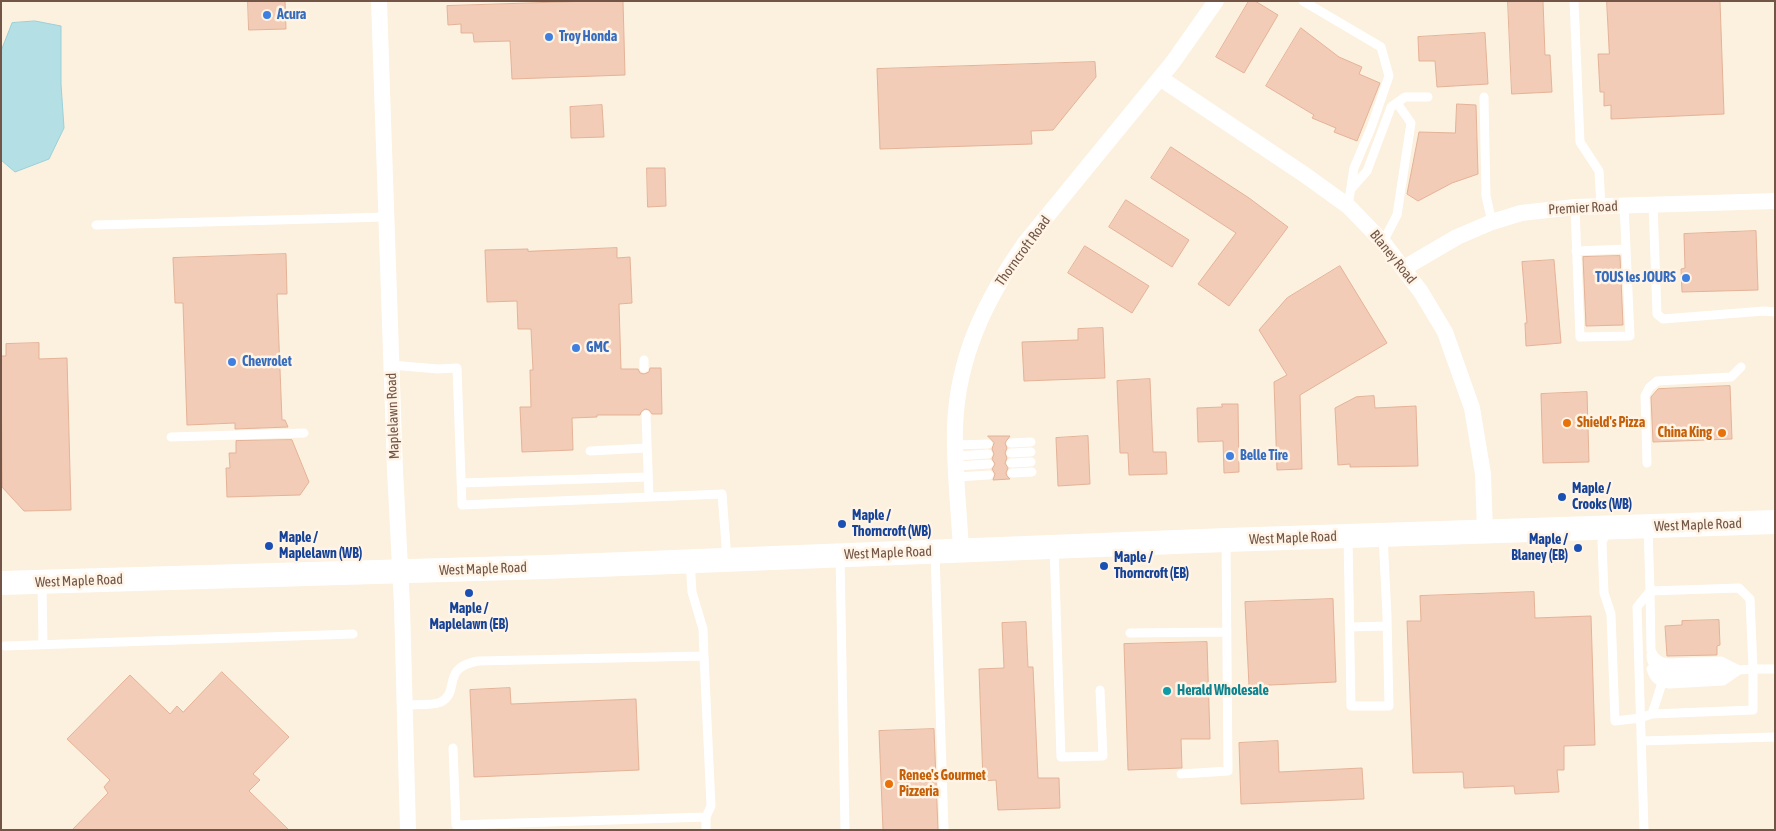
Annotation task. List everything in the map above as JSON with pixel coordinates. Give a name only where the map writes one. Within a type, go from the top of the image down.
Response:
[{"type":"main road","name":"West Maple Road","points":[[1,584],[547,567],[840,554],[1775,522]]},
{"type":"street","name":"Maplelawn Road","points":[[379,1],[391,365],[402,605],[408,830]]},
{"type":"street","name":"Thorncroft Road","points":[[961,550],[956,461],[957,403],[964,364],[976,328],[989,299],[1025,242],[1160,78],[1216,1]]},
{"type":"street","name":"Blaney Road","points":[[1160,78],[1348,206],[1383,242],[1404,268],[1445,332],[1472,408],[1483,474],[1485,532]]},
{"type":"street","name":"Premier Road","points":[[1404,268],[1457,237],[1492,222],[1521,213],[1575,207],[1775,201]]},
{"type":"lane","points":[[1303,1],[1381,47],[1389,76],[1371,128],[1354,168],[1348,206]]},
{"type":"lane","points":[[1574,1],[1580,142],[1599,170],[1600,206]]},
{"type":"lane","points":[[1350,189],[1367,171],[1391,107],[1405,97],[1428,97]]},
{"type":"lane","points":[[1484,97],[1486,196],[1492,222]]},
{"type":"lane","points":[[1383,242],[1397,216],[1411,123],[1397,103]]},
{"type":"lane","points":[[1653,204],[1657,314],[1663,319],[1764,311],[1775,312]]},
{"type":"lane","points":[[1575,207],[1580,337],[1630,336],[1624,205]]},
{"type":"lane","points":[[96,225],[386,217]]},
{"type":"lane","points":[[1576,250],[1626,249]]},
{"type":"lane","points":[[391,365],[438,369],[457,368],[462,504],[722,494],[727,559]]},
{"type":"lane","points":[[1647,464],[1645,396],[1649,388],[1657,381],[1663,380],[1731,377],[1741,367]]},
{"type":"lane","points":[[646,415],[649,497]]},
{"type":"lane","points":[[171,437],[304,433]]},
{"type":"lane","points":[[1010,443],[1031,442]]},
{"type":"lane","points":[[956,461],[988,444]]},
{"type":"lane","points":[[590,451],[647,448]]},
{"type":"lane","points":[[1011,453],[1031,452]]},
{"type":"lane","points":[[956,461],[988,454]]},
{"type":"lane","points":[[956,461],[989,464]]},
{"type":"lane","points":[[956,461],[989,475]]},
{"type":"lane","points":[[1011,463],[1031,462]]},
{"type":"lane","points":[[1012,473],[1032,472]]},
{"type":"lane","points":[[461,483],[648,478]]},
{"type":"lane","points":[[1648,527],[1650,650],[1653,676],[1662,683],[1723,682],[1739,670]]},
{"type":"lane","points":[[1608,528],[1602,542],[1604,592],[1611,614],[1615,721],[1640,718],[1652,714],[1754,710],[1750,599],[1739,588],[1650,591],[1637,606],[1640,718],[1642,741],[1644,830]]},
{"type":"lane","points":[[1348,536],[1350,706],[1389,706],[1383,535]]},
{"type":"lane","points":[[1180,774],[1228,771],[1226,540]]},
{"type":"lane","points":[[1054,547],[1061,757],[1103,756],[1100,690]]},
{"type":"lane","points":[[935,551],[944,830]]},
{"type":"lane","points":[[840,554],[845,830]]},
{"type":"lane","points":[[690,561],[692,592],[703,629],[711,806],[706,817],[706,830]]},
{"type":"lane","points":[[42,582],[43,644]]},
{"type":"lane","points":[[1350,627],[1387,626]]},
{"type":"lane","points":[[1130,633],[1227,632]]},
{"type":"lane","points":[[5,646],[353,634]]},
{"type":"lane","points":[[1650,650],[1660,662],[1721,661],[1739,670]]},
{"type":"lane","points":[[404,705],[440,702],[450,693],[455,672],[465,663],[478,661],[704,656]]},
{"type":"lane","points":[[1651,665],[1663,676],[1723,675],[1739,670],[1775,669]]},
{"type":"lane","points":[[1652,714],[1662,683]]},
{"type":"lane","points":[[1642,741],[1775,737]]},
{"type":"lane","points":[[453,748],[456,827],[706,817]]},
{"type":"water","points":[[35,21],[61,26],[61,84],[64,128],[49,159],[15,172],[1,160],[1,51],[12,23]]},
{"type":"building","name":"Acura","points":[[248,1],[285,1],[286,29],[249,30]]},
{"type":"building","name":"Troy Honda","points":[[623,1],[625,75],[512,79],[510,41],[474,42],[473,33],[461,33],[461,24],[448,25],[447,6]]},
{"type":"building","points":[[1249,1],[1255,1],[1278,15],[1244,73],[1216,57]]},
{"type":"building","points":[[1508,1],[1543,1],[1545,55],[1550,55],[1552,92],[1512,94]]},
{"type":"building","points":[[1607,1],[1720,1],[1724,114],[1611,119],[1611,105],[1604,106],[1604,92],[1600,92],[1598,54],[1609,54]]},
{"type":"building","points":[[1301,28],[1339,57],[1362,67],[1359,74],[1380,83],[1357,141],[1334,132],[1336,128],[1312,118],[1314,115],[1266,86]]},
{"type":"building","points":[[1485,33],[1488,84],[1437,87],[1435,61],[1419,61],[1418,37]]},
{"type":"building","points":[[1095,62],[1096,77],[1053,130],[1031,131],[1032,144],[880,149],[877,69]]},
{"type":"building","points":[[1457,104],[1476,105],[1478,174],[1452,183],[1418,201],[1407,194],[1419,132],[1455,133]]},
{"type":"building","points":[[602,105],[604,137],[571,138],[570,107]]},
{"type":"building","points":[[1171,147],[1249,198],[1288,227],[1229,306],[1198,284],[1236,233],[1151,178]]},
{"type":"building","points":[[647,168],[665,168],[666,206],[648,207]]},
{"type":"building","points":[[1126,200],[1189,240],[1172,267],[1109,227]]},
{"type":"building","points":[[1756,231],[1758,290],[1682,292],[1681,269],[1685,268],[1684,234]]},
{"type":"building","points":[[1085,246],[1149,286],[1132,313],[1068,273]]},
{"type":"building","name":"GMC","points":[[617,248],[617,258],[630,257],[632,303],[619,304],[621,369],[638,369],[640,373],[644,374],[649,372],[650,368],[661,368],[662,414],[652,414],[649,410],[645,409],[640,415],[597,415],[597,417],[572,418],[573,450],[522,452],[520,407],[531,407],[530,370],[533,370],[531,329],[518,329],[517,301],[487,302],[485,250],[528,249],[528,251]]},
{"type":"building","name":"Chevrolet","points":[[286,254],[287,294],[277,294],[282,420],[285,420],[288,427],[235,429],[235,423],[187,425],[183,303],[175,303],[173,258]]},
{"type":"building","points":[[1620,256],[1623,325],[1586,326],[1583,257]]},
{"type":"building","points":[[1554,260],[1561,343],[1526,346],[1525,323],[1527,323],[1522,262]]},
{"type":"building","points":[[1340,266],[1387,343],[1300,395],[1302,469],[1277,470],[1274,382],[1287,375],[1259,330],[1287,298]]},
{"type":"building","points":[[1103,328],[1105,378],[1024,381],[1022,342],[1078,340],[1078,329]]},
{"type":"building","points":[[39,343],[39,359],[67,358],[71,510],[24,511],[2,487],[1,356],[6,356],[6,344]]},
{"type":"building","points":[[1150,379],[1153,452],[1166,452],[1167,474],[1129,475],[1128,453],[1120,453],[1117,381]]},
{"type":"building","points":[[1730,386],[1732,439],[1653,442],[1651,397],[1658,389]]},
{"type":"building","points":[[1587,392],[1589,462],[1543,463],[1541,394]]},
{"type":"building","points":[[1374,396],[1375,408],[1416,406],[1418,466],[1350,467],[1350,464],[1338,465],[1335,408],[1356,397]]},
{"type":"building","points":[[1222,404],[1238,404],[1239,472],[1224,473],[1223,441],[1198,442],[1197,408],[1222,407]]},
{"type":"building","points":[[988,436],[1010,436],[1005,443],[1007,458],[1005,463],[1008,468],[1006,473],[1010,479],[993,480],[995,474],[992,469],[995,464],[992,459],[994,454],[992,449],[994,443]]},
{"type":"building","points":[[1088,436],[1090,484],[1058,486],[1056,438]]},
{"type":"building","points":[[292,440],[309,482],[300,495],[227,497],[226,468],[230,468],[229,453],[236,453],[236,441]]},
{"type":"building","points":[[1534,592],[1535,618],[1591,616],[1595,745],[1564,746],[1564,770],[1557,770],[1559,792],[1515,794],[1514,786],[1464,788],[1463,772],[1413,773],[1407,621],[1421,621],[1420,596]]},
{"type":"building","points":[[1333,599],[1336,682],[1249,686],[1245,602]]},
{"type":"building","points":[[1719,620],[1720,645],[1717,646],[1717,655],[1667,656],[1665,626],[1682,625],[1682,621]]},
{"type":"building","points":[[1026,622],[1028,667],[1033,667],[1038,778],[1059,778],[1060,808],[998,810],[996,780],[983,781],[979,669],[1004,668],[1002,623]]},
{"type":"building","name":"Herald Wholesale","points":[[1207,642],[1210,739],[1181,739],[1182,768],[1128,770],[1124,644]]},
{"type":"building","points":[[222,672],[289,737],[253,774],[260,780],[249,791],[289,830],[72,830],[108,793],[104,787],[110,780],[67,739],[130,675],[170,714],[177,706],[183,712]]},
{"type":"building","points":[[510,688],[511,704],[636,699],[639,770],[474,777],[470,690]]},
{"type":"building","points":[[934,729],[938,830],[883,830],[879,731]]},
{"type":"building","points":[[1278,741],[1279,772],[1362,768],[1364,799],[1241,804],[1239,743]]},
{"type":"place","name":"Acura","points":[[267,15]]},
{"type":"place","name":"Troy Honda","points":[[549,37]]},
{"type":"place","name":"TOUS les JOURS","points":[[1686,278]]},
{"type":"place","name":"GMC","points":[[576,348]]},
{"type":"place","name":"Chevrolet","points":[[232,362]]},
{"type":"place","name":"Shield's Pizza","points":[[1567,423]]},
{"type":"place","name":"China King","points":[[1722,433]]},
{"type":"place","name":"Belle Tire","points":[[1230,456]]},
{"type":"place","name":"Maple / Crooks (WB)","points":[[1562,497]]},
{"type":"place","name":"Maple / Thorncroft (WB)","points":[[842,524]]},
{"type":"place","name":"Maple / Maplelawn (WB)","points":[[269,546]]},
{"type":"place","name":"Maple / Blaney (EB)","points":[[1578,548]]},
{"type":"place","name":"Maple / Thorncroft (EB)","points":[[1104,566]]},
{"type":"place","name":"Maple / Maplelawn (EB)","points":[[469,593]]},
{"type":"place","name":"Herald Wholesale","points":[[1167,691]]},
{"type":"place","name":"Renee's Gourmet Pizzeria","points":[[889,784]]}]
